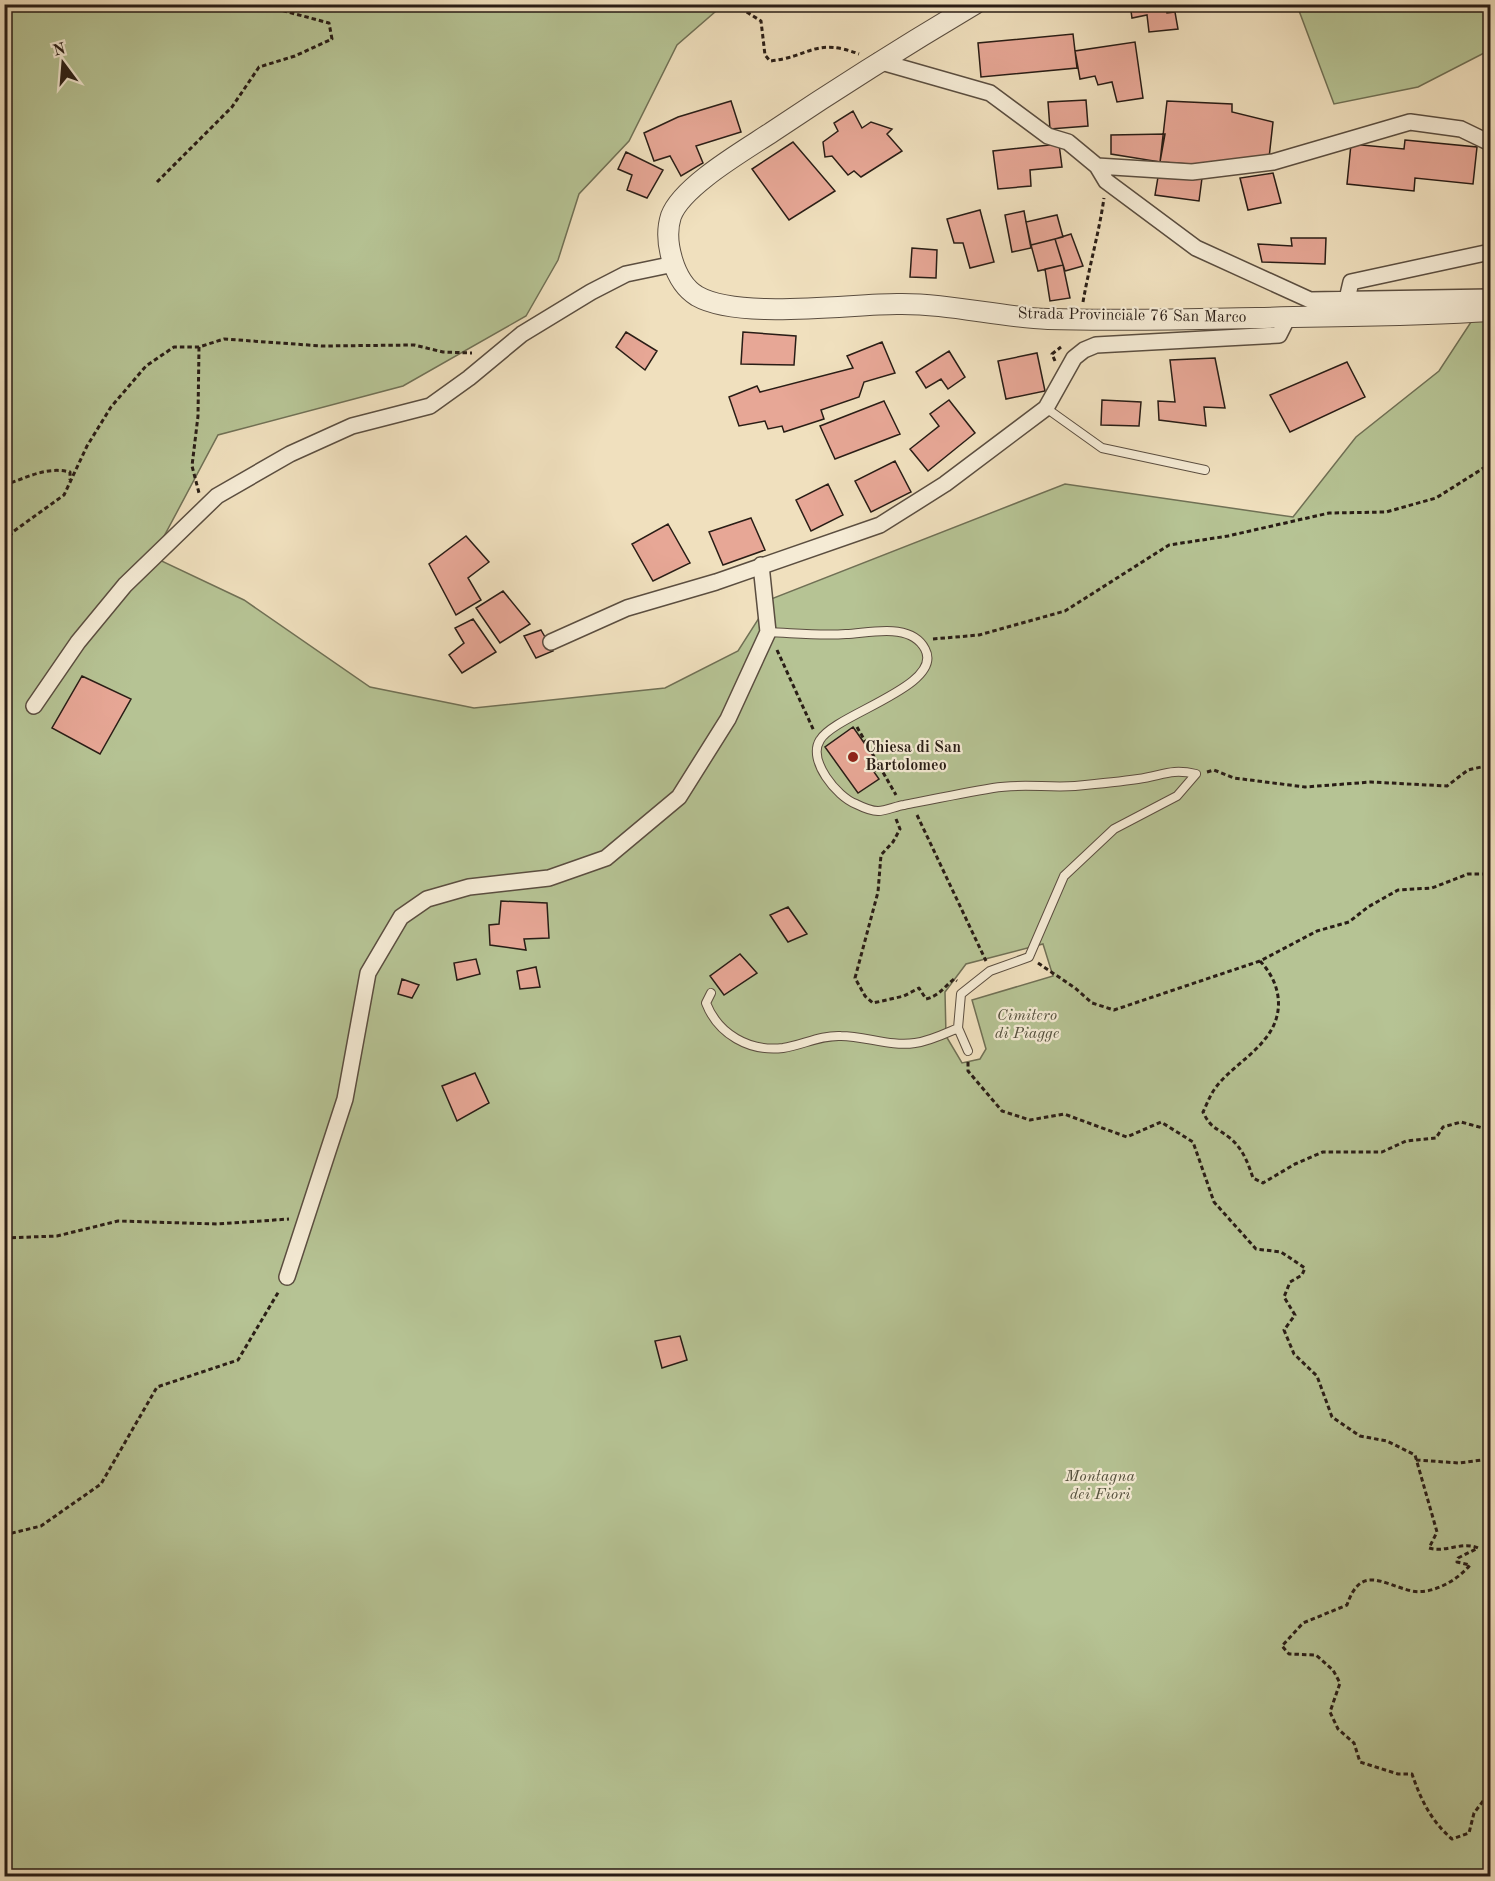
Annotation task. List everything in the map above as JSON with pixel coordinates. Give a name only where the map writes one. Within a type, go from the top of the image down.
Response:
[{"type":"street","name":"Strada Provinciale 76 San Marco","points":[[975,4],[878,61],[712,172],[683,198],[672,215],[669,231],[674,264],[682,283],[696,295],[739,306],[803,309],[900,303],[1044,318],[1409,316],[1491,310]]},
{"type":"street","points":[[878,61],[990,93],[1048,136],[1068,142],[1097,166],[1107,181],[1196,248],[1310,300],[1491,297]]},
{"type":"street","points":[[1097,166],[1192,172],[1273,162],[1410,122],[1461,129],[1491,143]]},
{"type":"street","points":[[1347,299],[1351,282],[1491,252]]},
{"type":"street","points":[[34,706],[78,642],[125,585],[218,496],[290,454],[352,426],[430,406],[522,334],[591,292],[626,274],[674,264]]},
{"type":"street","points":[[551,642],[627,608],[716,582],[880,525],[945,484],[1046,408],[1070,364],[1084,350],[1096,345],[1279,335],[1288,317]]},
{"type":"street","points":[[287,1277],[345,1099],[368,973],[401,917],[427,899],[469,887],[549,878],[606,858],[679,796],[728,719],[768,632],[760,565]]},
{"type":"lane","points":[[1046,408],[1102,448],[1205,470]]},
{"type":"lane","points":[[768,632],[835,635],[894,631],[909,634],[919,641],[928,655],[927,665],[922,673],[883,702],[850,716],[828,730],[819,741],[816,752],[824,776],[853,804],[877,811],[996,787],[1084,785],[1140,779],[1177,770],[1196,774],[1177,796],[1114,829],[1064,876],[1029,957],[990,971],[961,994],[958,1028],[968,1051]]},
{"type":"lane","points":[[711,993],[706,1003],[712,1017],[729,1036],[755,1047],[783,1048],[816,1038],[839,1035],[914,1044],[958,1028]]},
{"type":"path","points":[[156,182],[232,107],[259,67],[295,56],[332,39],[328,23],[258,4]]},
{"type":"path","points":[[734,4],[761,21],[765,55],[770,61],[781,60],[814,48],[838,46],[878,61]]},
{"type":"path","points":[[1080,319],[1092,252],[1098,241],[1107,181]]},
{"type":"path","points":[[4,542],[15,531],[64,495],[111,407],[146,366],[174,347],[199,347],[224,339],[322,346],[414,345],[443,352],[495,356]]},
{"type":"path","points":[[1064,345],[1052,354],[1053,361],[1070,364]]},
{"type":"path","points":[[199,347],[198,416],[192,466],[197,491],[210,504]]},
{"type":"path","points":[[919,641],[980,635],[1065,611],[1169,544],[1228,536],[1329,513],[1386,512],[1436,498],[1491,464]]},
{"type":"path","points":[[4,485],[37,473],[58,469],[70,472],[70,480]]},
{"type":"path","points":[[768,632],[819,741]]},
{"type":"path","points":[[850,716],[895,791],[898,806],[916,812],[990,971]]},
{"type":"path","points":[[1196,774],[1214,770],[1234,778],[1305,787],[1371,782],[1447,786],[1468,770],[1491,765]]},
{"type":"path","points":[[888,808],[900,829],[893,843],[881,855],[878,892],[855,978],[865,996],[873,1003],[904,996],[919,988],[927,999],[934,997],[954,979],[965,991]]},
{"type":"path","points":[[1029,957],[1075,988],[1092,1003],[1114,1010],[1260,961],[1317,931],[1349,922],[1398,890],[1432,888],[1468,874],[1491,873]]},
{"type":"path","points":[[1260,961],[1270,971],[1279,991],[1278,1017],[1265,1040],[1236,1065],[1215,1089],[1203,1112],[1210,1126],[1230,1138],[1246,1156],[1253,1178],[1263,1182],[1323,1152],[1382,1152],[1406,1142],[1436,1138],[1443,1127],[1461,1122],[1491,1130]]},
{"type":"path","points":[[968,1051],[968,1071],[1002,1111],[1030,1120],[1064,1114],[1127,1137],[1161,1122],[1193,1142],[1214,1202],[1256,1249],[1281,1252],[1305,1268],[1302,1275],[1290,1282],[1284,1297],[1295,1315],[1284,1330],[1294,1354],[1317,1376],[1332,1417],[1360,1437],[1387,1441],[1414,1455],[1437,1532],[1429,1548],[1439,1551],[1471,1545],[1478,1548],[1458,1558],[1457,1562],[1470,1565],[1452,1580],[1424,1591],[1414,1591],[1376,1579],[1364,1581],[1354,1588],[1347,1605],[1303,1623],[1282,1646],[1289,1654],[1316,1655],[1333,1670],[1340,1683],[1330,1712],[1338,1729],[1354,1743],[1360,1762],[1398,1774],[1412,1774],[1421,1801],[1442,1831],[1452,1839],[1469,1833],[1474,1813],[1491,1792]]},
{"type":"path","points":[[4,1238],[57,1236],[118,1221],[217,1224],[306,1217]]},
{"type":"path","points":[[4,1534],[41,1526],[101,1484],[157,1387],[238,1360],[287,1277]]},
{"type":"path","points":[[1416,1460],[1460,1463],[1491,1460]]},
{"type":"green space","points":[[294,4],[297,9],[317,4],[723,5],[677,45],[629,141],[579,194],[558,260],[526,316],[403,386],[218,435],[153,557],[244,600],[370,687],[474,708],[665,688],[738,651],[771,599],[1065,484],[1293,517],[1356,437],[1439,371],[1490,293],[1490,1876],[5,1876],[5,5]],"holes":[[[1043,944],[1053,976],[972,1000],[986,1049],[980,1059],[962,1063],[946,1036],[945,992],[966,964]]]},
{"type":"green space","points":[[1300,4],[1490,5],[1490,50],[1418,87],[1334,104],[1298,8]]},
{"type":"building","points":[[1130,4],[1166,4],[1167,13],[1175,12],[1178,29],[1149,32],[1147,15],[1132,18]]},
{"type":"building","points":[[1073,34],[1077,68],[981,77],[978,43]]},
{"type":"building","points":[[1135,42],[1143,98],[1117,102],[1112,82],[1098,85],[1095,76],[1080,79],[1075,51]]},
{"type":"building","points":[[1487,87],[1490,88],[1490,128],[1486,128]]},
{"type":"building","points":[[1086,100],[1088,126],[1050,129],[1048,102]]},
{"type":"building","points":[[731,101],[741,132],[696,146],[703,163],[681,176],[670,156],[654,161],[644,133],[678,117]]},
{"type":"building","points":[[1167,101],[1232,104],[1232,112],[1273,122],[1269,158],[1203,165],[1160,162]]},
{"type":"building","points":[[853,111],[862,128],[871,122],[892,129],[887,134],[902,151],[861,177],[854,171],[848,175],[832,156],[825,157],[823,142],[838,131],[834,123]]},
{"type":"building","points":[[1165,134],[1160,162],[1111,154],[1111,135]]},
{"type":"building","points":[[1405,140],[1477,147],[1473,184],[1415,178],[1414,191],[1347,184],[1351,144],[1404,149]]},
{"type":"building","points":[[793,142],[835,191],[789,220],[752,169]]},
{"type":"building","points":[[1059,144],[1062,167],[1030,170],[1031,186],[998,189],[993,151]]},
{"type":"building","points":[[626,152],[663,170],[647,198],[627,190],[632,175],[618,169]]},
{"type":"building","points":[[1273,173],[1281,203],[1248,210],[1240,178]]},
{"type":"building","points":[[1158,177],[1202,178],[1199,201],[1155,195]]},
{"type":"building","points":[[980,210],[994,262],[970,268],[963,243],[954,243],[947,219]]},
{"type":"building","points":[[1024,211],[1031,248],[1012,252],[1005,215]]},
{"type":"building","points":[[1057,215],[1063,237],[1031,245],[1026,222]]},
{"type":"building","points":[[1071,234],[1083,266],[1065,271],[1055,239]]},
{"type":"building","points":[[1291,238],[1326,238],[1325,264],[1262,262],[1258,244],[1292,246]]},
{"type":"building","points":[[1055,239],[1063,265],[1038,271],[1031,245]]},
{"type":"building","points":[[912,248],[937,250],[936,278],[910,277]]},
{"type":"building","points":[[1063,265],[1070,298],[1050,301],[1045,269]]},
{"type":"building","points":[[626,332],[657,351],[645,370],[616,347]]},
{"type":"building","points":[[743,332],[796,336],[794,365],[741,364]]},
{"type":"building","points":[[882,342],[895,373],[864,382],[859,397],[821,410],[824,419],[784,432],[782,426],[768,429],[765,421],[739,426],[729,397],[757,386],[760,392],[853,368],[847,356]]},
{"type":"building","points":[[949,351],[965,377],[948,389],[941,379],[926,388],[916,372]]},
{"type":"building","points":[[1037,353],[1045,391],[1006,399],[998,361]]},
{"type":"building","points":[[1215,358],[1225,408],[1204,407],[1206,426],[1159,420],[1158,401],[1175,402],[1170,360]]},
{"type":"building","points":[[1347,362],[1365,397],[1290,432],[1270,395]]},
{"type":"building","points":[[949,400],[975,433],[928,471],[910,449],[939,426],[930,414]]},
{"type":"building","points":[[1102,400],[1141,402],[1139,426],[1101,425]]},
{"type":"building","points":[[884,401],[900,434],[835,459],[820,426]]},
{"type":"building","points":[[895,461],[911,492],[871,512],[855,481]]},
{"type":"building","points":[[828,484],[843,515],[811,531],[796,500]]},
{"type":"building","points":[[751,518],[765,550],[723,565],[709,532]]},
{"type":"building","points":[[668,524],[690,563],[653,581],[632,544]]},
{"type":"building","points":[[466,536],[489,562],[468,578],[481,600],[456,615],[429,564]]},
{"type":"building","points":[[503,591],[530,624],[500,643],[476,608]]},
{"type":"building","points":[[473,619],[496,652],[462,673],[449,655],[464,643],[455,628]]},
{"type":"building","points":[[541,630],[553,651],[536,658],[524,636]]},
{"type":"building","points":[[82,676],[131,699],[100,754],[52,728]]},
{"type":"building","name":"Chiesa di San Bartolomeo","points":[[853,727],[881,767],[874,772],[879,779],[858,793],[825,747]]},
{"type":"building","points":[[501,901],[547,903],[549,938],[524,939],[526,950],[490,945],[489,925],[499,924]]},
{"type":"building","points":[[788,907],[807,934],[788,942],[770,915]]},
{"type":"building","points":[[740,954],[757,973],[724,995],[710,976]]},
{"type":"building","points":[[476,959],[480,974],[457,980],[454,963]]},
{"type":"building","points":[[536,967],[540,987],[520,989],[517,971]]},
{"type":"building","points":[[402,979],[419,985],[412,998],[398,994]]},
{"type":"building","points":[[475,1073],[489,1103],[457,1121],[442,1086]]},
{"type":"building","points":[[680,1336],[687,1360],[662,1368],[655,1341]]},
{"type":"place","name":"Chiesa di San Bartolomeo","points":[[853,757]]},
{"type":"park label","name":"Cimitero di Piagge","points":[[1027,1025]]},
{"type":"park label","name":"Montagna dei Fiori","points":[[1100,1486]]}]
